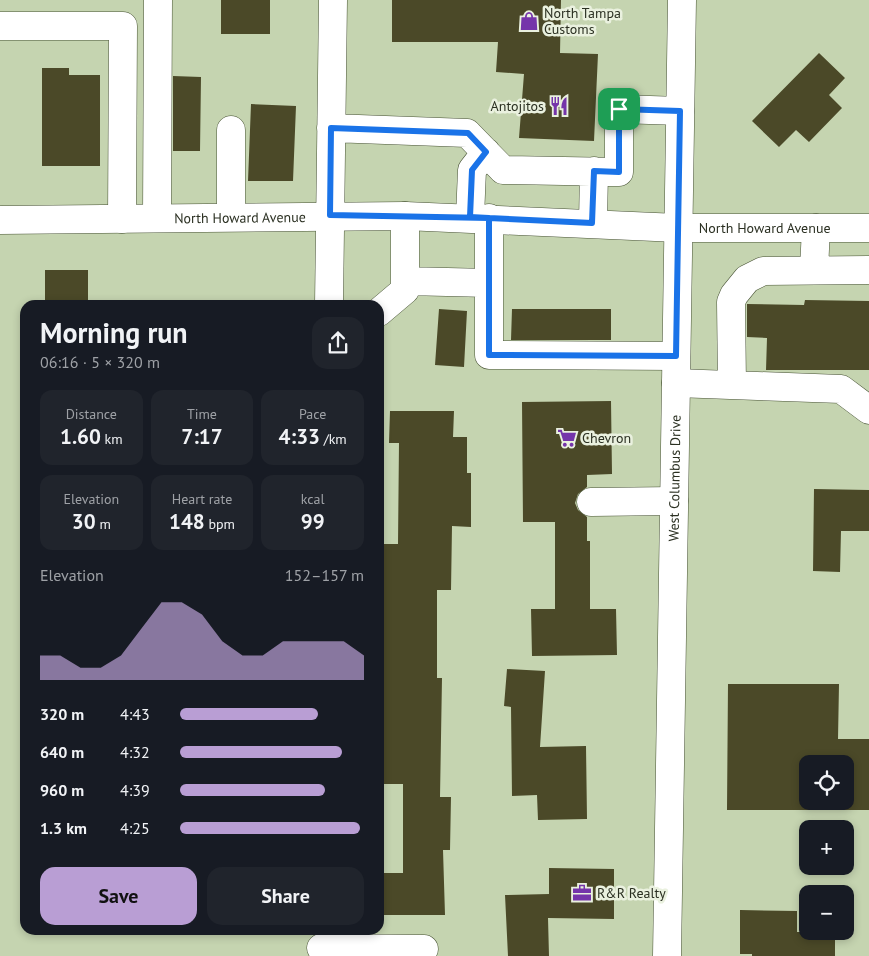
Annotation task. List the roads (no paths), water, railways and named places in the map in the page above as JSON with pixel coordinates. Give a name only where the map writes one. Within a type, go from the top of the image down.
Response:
[{"type":"main road","points":[[157,218],[158,0]]},
{"type":"main road","points":[[329,300],[334,0]]},
{"type":"main road","name":"West Columbus Drive","points":[[666,956],[682,0]]},
{"type":"main road","points":[[0,26],[123,26],[122,219]]},
{"type":"main road","points":[[331,128],[468,133],[503,170],[619,172],[619,109],[680,111]]},
{"type":"main road","points":[[231,130],[231,217]]},
{"type":"main road","points":[[486,152],[472,170],[489,283],[489,355],[676,356]]},
{"type":"main road","points":[[592,223],[594,171]]},
{"type":"main road","name":"North Howard Avenue","points":[[0,220],[330,215],[480,218],[678,228],[869,228]]},
{"type":"main road","points":[[384,308],[405,290],[405,216]]},
{"type":"main road","points":[[814,270],[816,228]]},
{"type":"main road","points":[[732,385],[731,302],[734,295],[747,279],[763,271],[869,270]]},
{"type":"main road","points":[[405,281],[489,283]]},
{"type":"main road","points":[[676,383],[841,389],[869,410]]},
{"type":"main road","points":[[591,502],[674,501]]},
{"type":"main road","points":[[321,945],[424,949]]},
{"type":"place","name":"North Tampa Customs","points":[[529,21]]},
{"type":"place","name":"Antojitos","points":[[559,106]]},
{"type":"place","name":"Chevron","points":[[567,438]]},
{"type":"place","name":"R&R Realty","points":[[582,893]]}]
